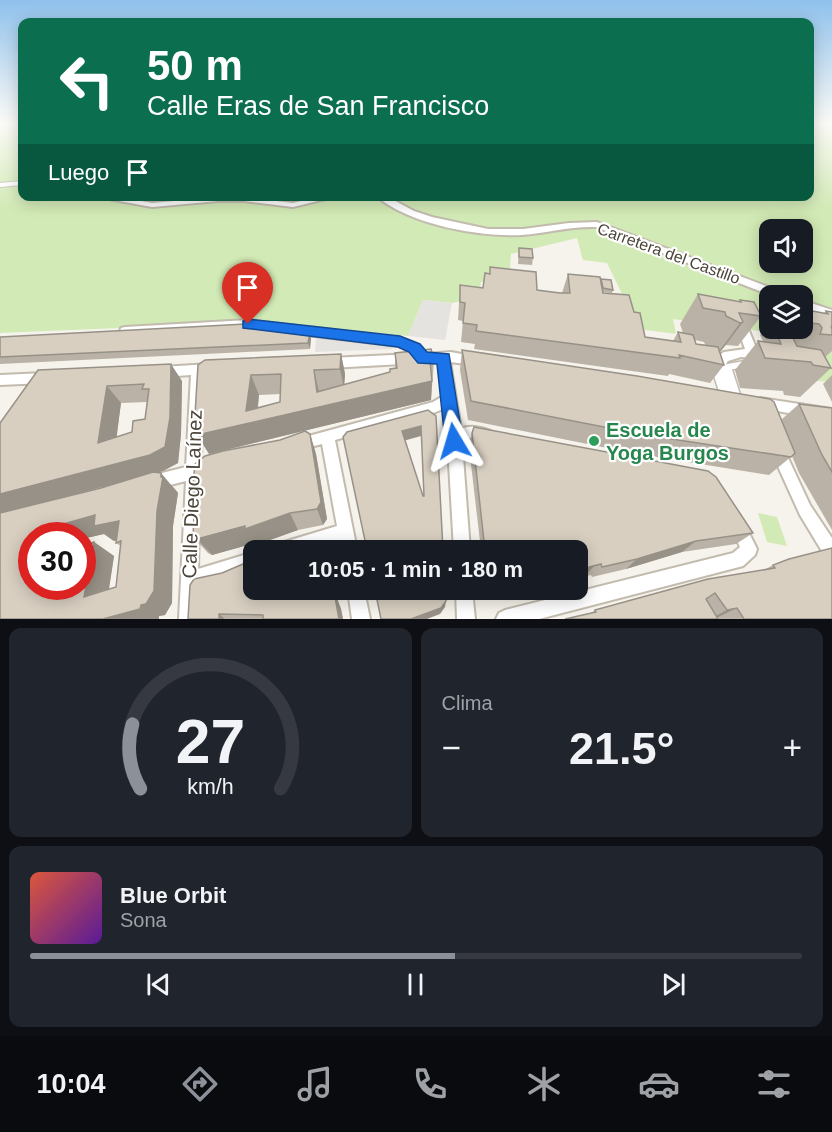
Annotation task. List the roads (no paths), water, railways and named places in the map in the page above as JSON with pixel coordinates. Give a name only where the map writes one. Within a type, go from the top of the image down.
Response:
[{"type":"street","points":[[127,201],[152,205],[196,201]]},
{"type":"street","points":[[243,201],[293,205],[311,201]]},
{"type":"street","name":"Carretera del Castillo","points":[[388,201],[397,207],[447,224],[477,230],[509,233],[571,224],[597,225],[759,287]]},
{"type":"street","points":[[813,307],[832,314]]},
{"type":"street","points":[[108,332],[248,324],[400,342],[414,348],[423,358]]},
{"type":"street","points":[[743,329],[750,360]]},
{"type":"street","points":[[701,354],[720,364]]},
{"type":"street","points":[[720,364],[727,356],[750,360],[775,358]]},
{"type":"street","points":[[317,363],[423,358],[487,362]]},
{"type":"street","points":[[444,358],[454,441],[461,540]]},
{"type":"street","points":[[720,364],[727,397],[762,410],[832,415]]},
{"type":"street","points":[[151,372],[224,368]]},
{"type":"street","name":"Calle Diego Laínez","points":[[188,619],[197,370]]},
{"type":"street","points":[[0,380],[58,377]]},
{"type":"street","points":[[284,448],[436,407],[448,399]]},
{"type":"street","points":[[454,441],[466,432],[496,437]]},
{"type":"street","points":[[327,436],[347,540]]},
{"type":"street","points":[[772,437],[805,510],[832,552]]},
{"type":"street","points":[[142,486],[219,465]]},
{"type":"street","points":[[505,619],[737,560],[749,549],[743,533],[730,514]]},
{"type":"street","points":[[316,540],[345,531]]},
{"type":"street","points":[[189,580],[243,563]]},
{"type":"street","points":[[358,600],[361,619]]},
{"type":"street","points":[[465,600],[466,619]]},
{"type":"lane","points":[[0,185],[18,183]]},
{"type":"lane","points":[[701,354],[713,363],[727,397]]},
{"type":"lane","points":[[727,397],[728,367],[750,360]]},
{"type":"place","name":"Escuela de Yoga Burgos","points":[[594,441]]}]
